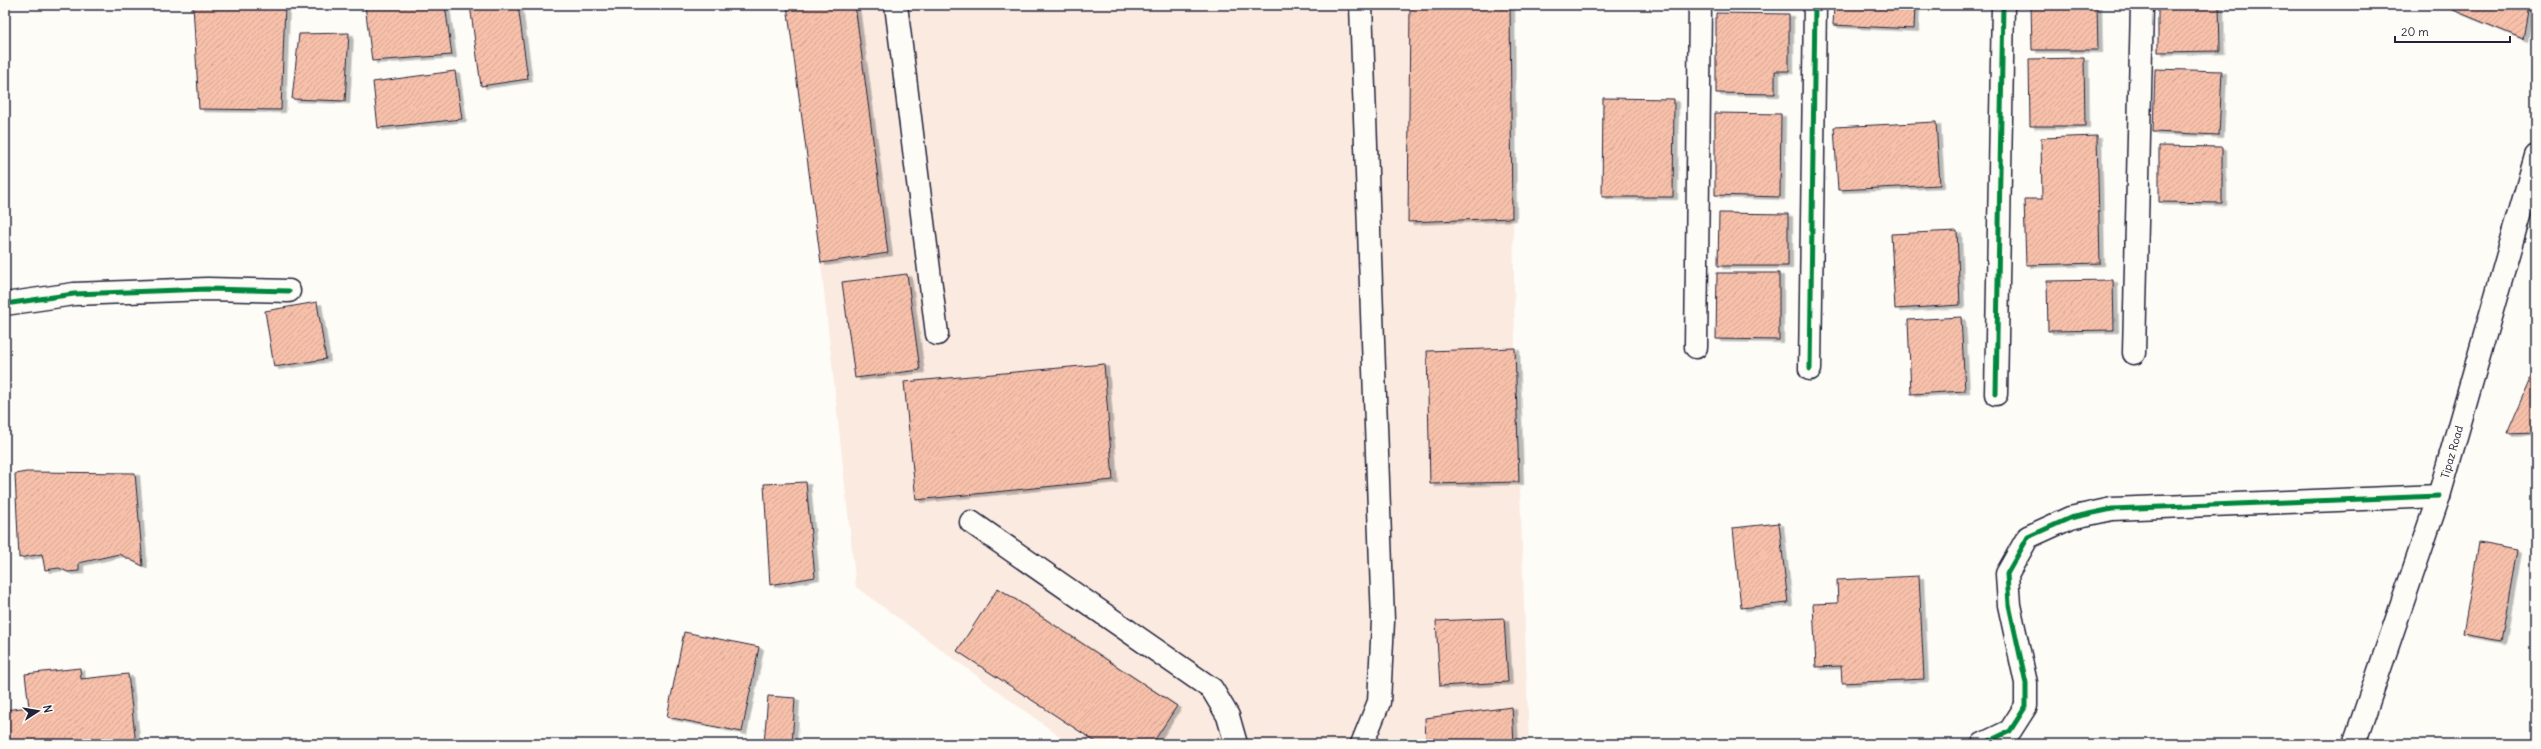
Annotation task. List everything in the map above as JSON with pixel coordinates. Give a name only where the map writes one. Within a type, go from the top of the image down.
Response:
[{"type":"street","points":[[896,5],[937,334]]},
{"type":"street","points":[[1361,5],[1382,621],[1379,702],[1362,744]]},
{"type":"street","points":[[1696,347],[1700,5]]},
{"type":"street","points":[[1810,369],[1815,5]]},
{"type":"street","points":[[1996,394],[2003,5]]},
{"type":"street","points":[[2134,353],[2142,5]]},
{"type":"street","name":"Tipaz Road","points":[[2354,744],[2439,496],[2536,156]]},
{"type":"street","points":[[5,304],[74,294],[207,288],[289,291]]},
{"type":"street","points":[[1983,744],[2010,731],[2026,706],[2026,683],[2009,606],[2007,574],[2028,537],[2070,518],[2112,509],[2439,496]]},
{"type":"street","points":[[971,522],[1212,689],[1228,716],[1236,744]]},
{"type":"shaded area","points":[[787,5],[1510,5],[1515,348],[1529,744],[1070,744],[856,587],[821,263]]},
{"type":"building","points":[[193,5],[285,5],[281,110],[199,109]]},
{"type":"building","points":[[365,5],[445,5],[452,55],[372,61]]},
{"type":"building","points":[[470,5],[518,5],[528,79],[481,86]]},
{"type":"building","points":[[787,5],[855,5],[888,253],[821,263]]},
{"type":"building","points":[[1410,5],[1510,5],[1512,218],[1408,222]]},
{"type":"building","points":[[1834,5],[1915,5],[1914,29],[1833,25]]},
{"type":"building","points":[[2031,5],[2097,5],[2098,50],[2032,50]]},
{"type":"building","points":[[2158,5],[2219,5],[2220,51],[2158,52]]},
{"type":"building","points":[[2454,5],[2529,5],[2523,39],[2453,10]]},
{"type":"building","points":[[1716,13],[1789,14],[1789,71],[1775,71],[1775,94],[1716,93]]},
{"type":"building","points":[[349,33],[345,101],[292,99],[299,34]]},
{"type":"building","points":[[2084,58],[2085,126],[2030,126],[2029,59]]},
{"type":"building","points":[[2155,69],[2222,71],[2219,135],[2153,132]]},
{"type":"building","points":[[455,71],[462,119],[378,128],[373,82]]},
{"type":"building","points":[[1603,98],[1674,99],[1673,197],[1602,197]]},
{"type":"building","points":[[1715,113],[1781,114],[1780,197],[1715,195]]},
{"type":"building","points":[[1936,122],[1940,185],[1838,190],[1834,127]]},
{"type":"building","points":[[2097,136],[2100,263],[2026,265],[2024,199],[2042,199],[2041,138]]},
{"type":"building","points":[[2159,146],[2222,147],[2222,203],[2159,202]]},
{"type":"building","points":[[1719,213],[1788,214],[1788,266],[1718,266]]},
{"type":"building","points":[[1957,231],[1960,305],[1895,309],[1891,234]]},
{"type":"building","points":[[1717,273],[1779,273],[1779,340],[1716,339]]},
{"type":"building","points":[[907,274],[920,370],[855,378],[842,282]]},
{"type":"building","points":[[2113,280],[2114,330],[2048,331],[2047,281]]},
{"type":"building","points":[[317,302],[326,359],[274,367],[265,311]]},
{"type":"building","points":[[1961,317],[1965,391],[1911,394],[1908,320]]},
{"type":"building","points":[[1515,348],[1519,482],[1430,484],[1427,351]]},
{"type":"building","points":[[1104,364],[1113,480],[916,500],[904,382]]},
{"type":"building","points":[[2536,365],[2536,432],[2507,433]]},
{"type":"building","points":[[26,472],[135,473],[143,566],[119,554],[79,563],[79,571],[68,572],[59,568],[45,570],[42,554],[19,558],[15,474]]},
{"type":"building","points":[[806,482],[815,577],[770,585],[764,484]]},
{"type":"building","points":[[1779,523],[1788,603],[1741,608],[1733,528]]},
{"type":"building","points":[[2479,543],[2517,550],[2501,641],[2463,634]]},
{"type":"building","points":[[1919,576],[1924,679],[1842,683],[1841,666],[1816,667],[1813,604],[1838,603],[1837,580]]},
{"type":"building","points":[[998,588],[1177,706],[1152,744],[1099,744],[957,651]]},
{"type":"building","points":[[1504,618],[1508,682],[1440,686],[1436,621]]},
{"type":"building","points":[[684,632],[759,647],[742,732],[667,717]]},
{"type":"building","points":[[80,668],[81,679],[128,674],[136,744],[5,744],[5,710],[29,707],[25,674]]},
{"type":"building","points":[[768,696],[795,698],[792,744],[764,744]]},
{"type":"building","points":[[1512,707],[1514,744],[1426,744],[1425,718]]},
{"type":"cycle path","points":[[1810,369],[1815,5]]},
{"type":"cycle path","points":[[1996,394],[2003,5]]},
{"type":"cycle path","points":[[5,304],[74,294],[207,289],[289,291]]},
{"type":"cycle path","points":[[1983,744],[2010,731],[2026,706],[2026,683],[2009,605],[2007,574],[2028,537],[2070,518],[2112,509],[2439,496]]}]
